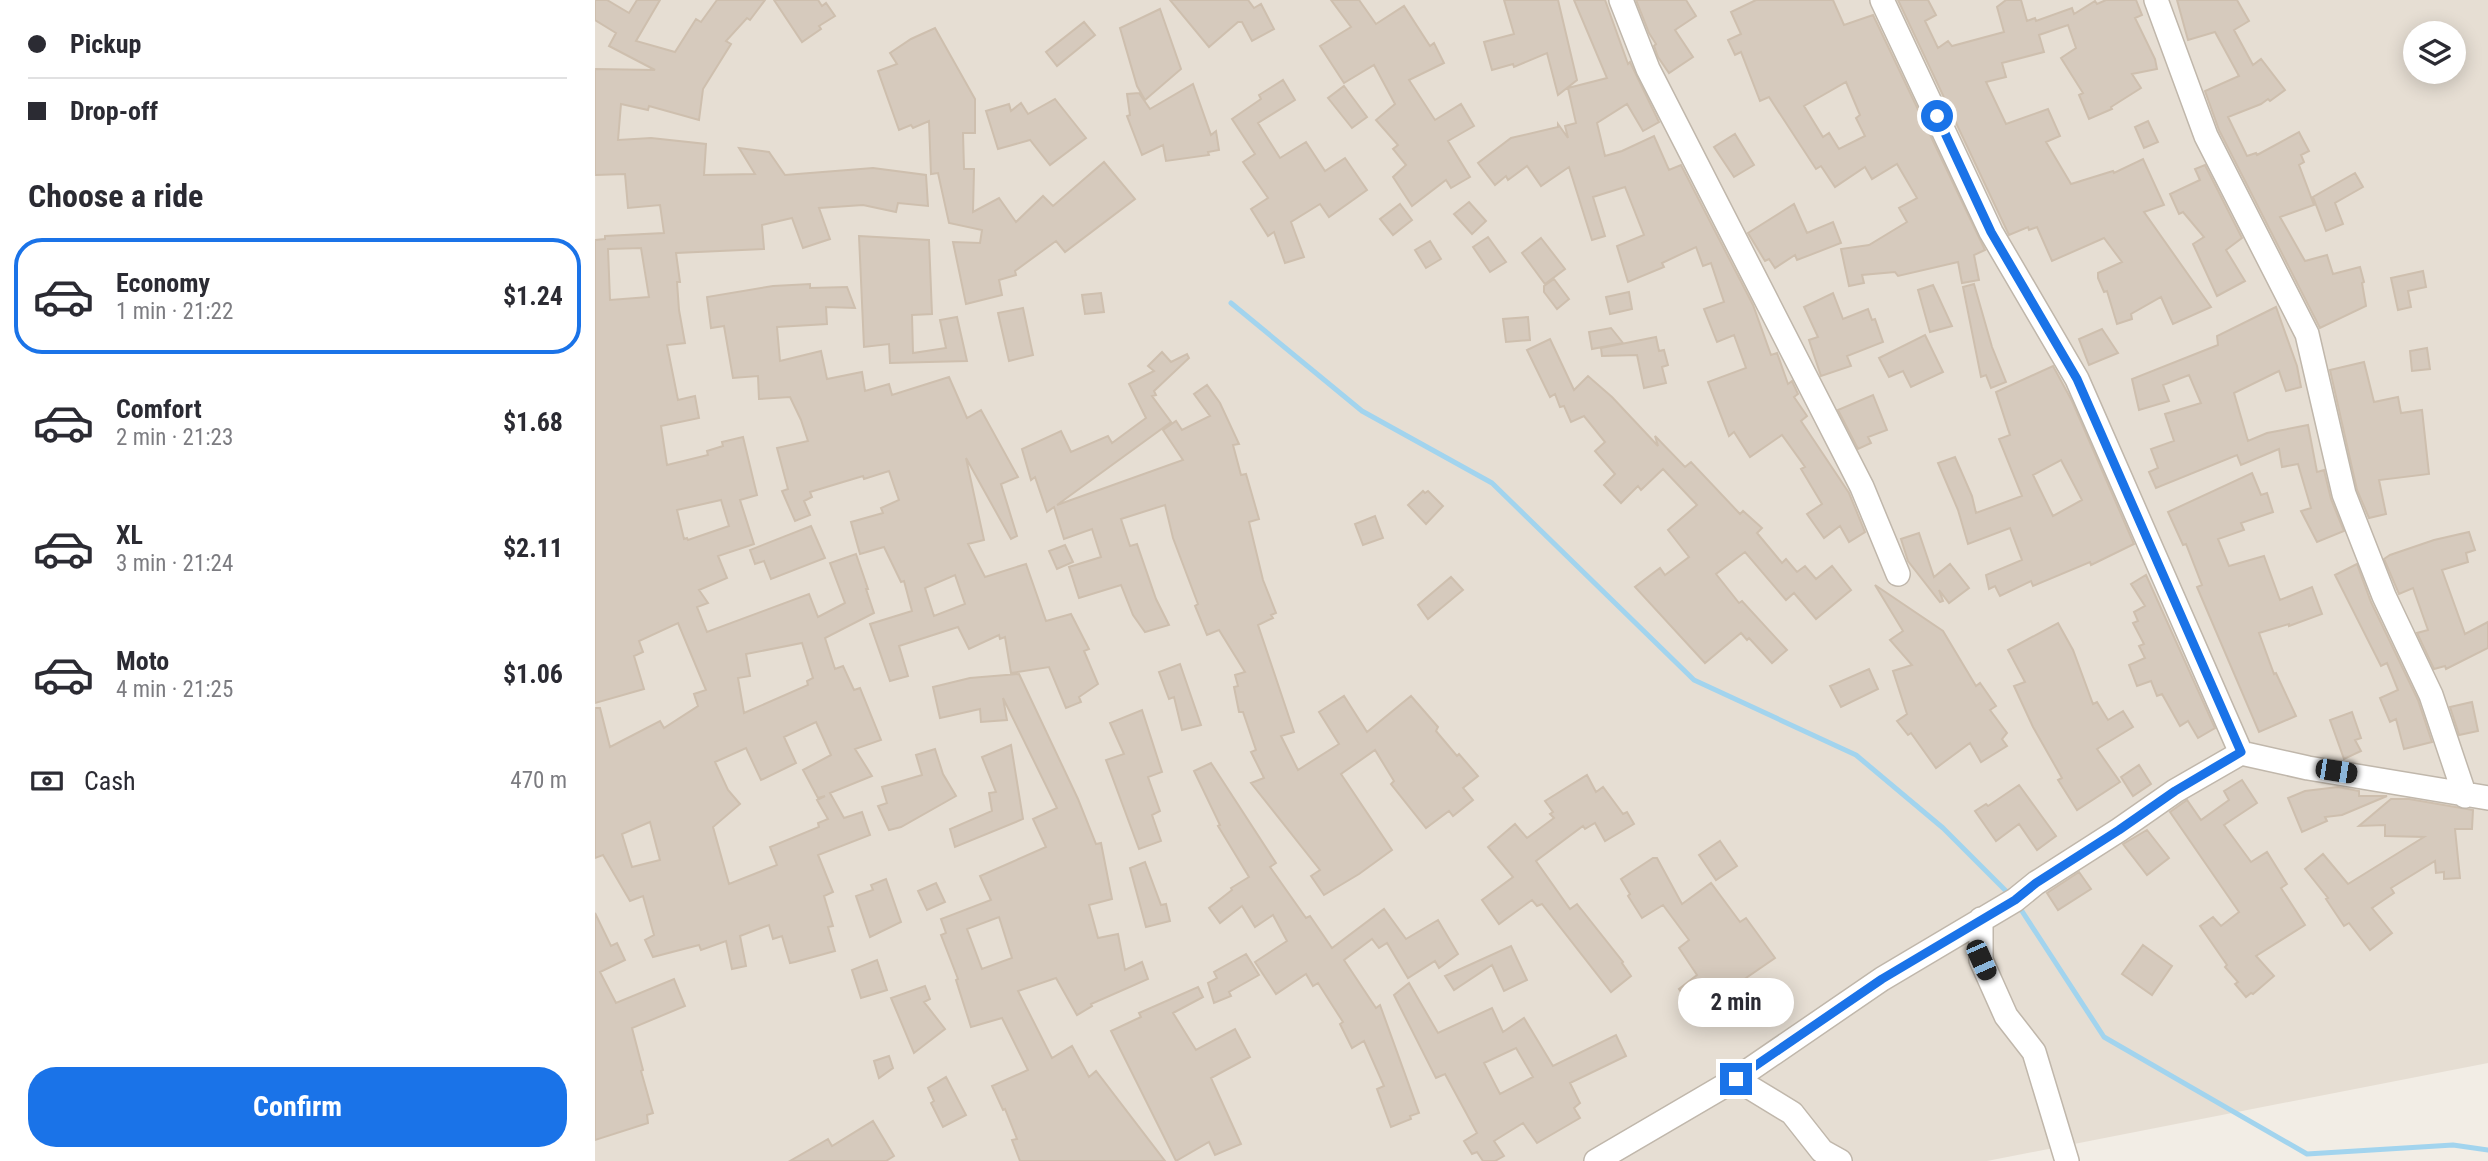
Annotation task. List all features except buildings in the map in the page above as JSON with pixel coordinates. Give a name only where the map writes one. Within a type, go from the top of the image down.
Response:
[{"type":"street","points":[[1622,0],[1648,69],[1862,486],[1898,575]]},
{"type":"street","points":[[1882,0],[1991,232],[2077,379],[2241,752]]},
{"type":"street","points":[[2156,0],[2206,136],[2307,334],[2344,494],[2384,596],[2431,695],[2465,796]]},
{"type":"street","points":[[1596,1161],[1736,1079],[1882,979],[2015,900],[2036,883],[2175,791],[2241,752],[2308,768],[2388,779],[2465,796],[2488,798]]},
{"type":"street","points":[[1981,919],[1981,960],[2006,1016],[2034,1052],[2067,1161]]},
{"type":"street","points":[[1736,1079],[1792,1113],[1822,1151],[1840,1161]]},
{"type":"shaded area","points":[[595,0],[2488,0],[2488,1063],[1987,1161],[595,1161]]},
{"type":"waterway","points":[[1231,303],[1362,411],[1492,483],[1694,680],[1856,755],[1943,828],[2010,895]]},
{"type":"waterway","points":[[2018,905],[2104,1037],[2307,1154],[2453,1145],[2488,1150]]},
{"type":"route","points":[[1736,1079],[1882,979],[2015,900],[2036,883],[2175,791],[2241,752],[2077,379],[1991,232],[1937,116]]}]
